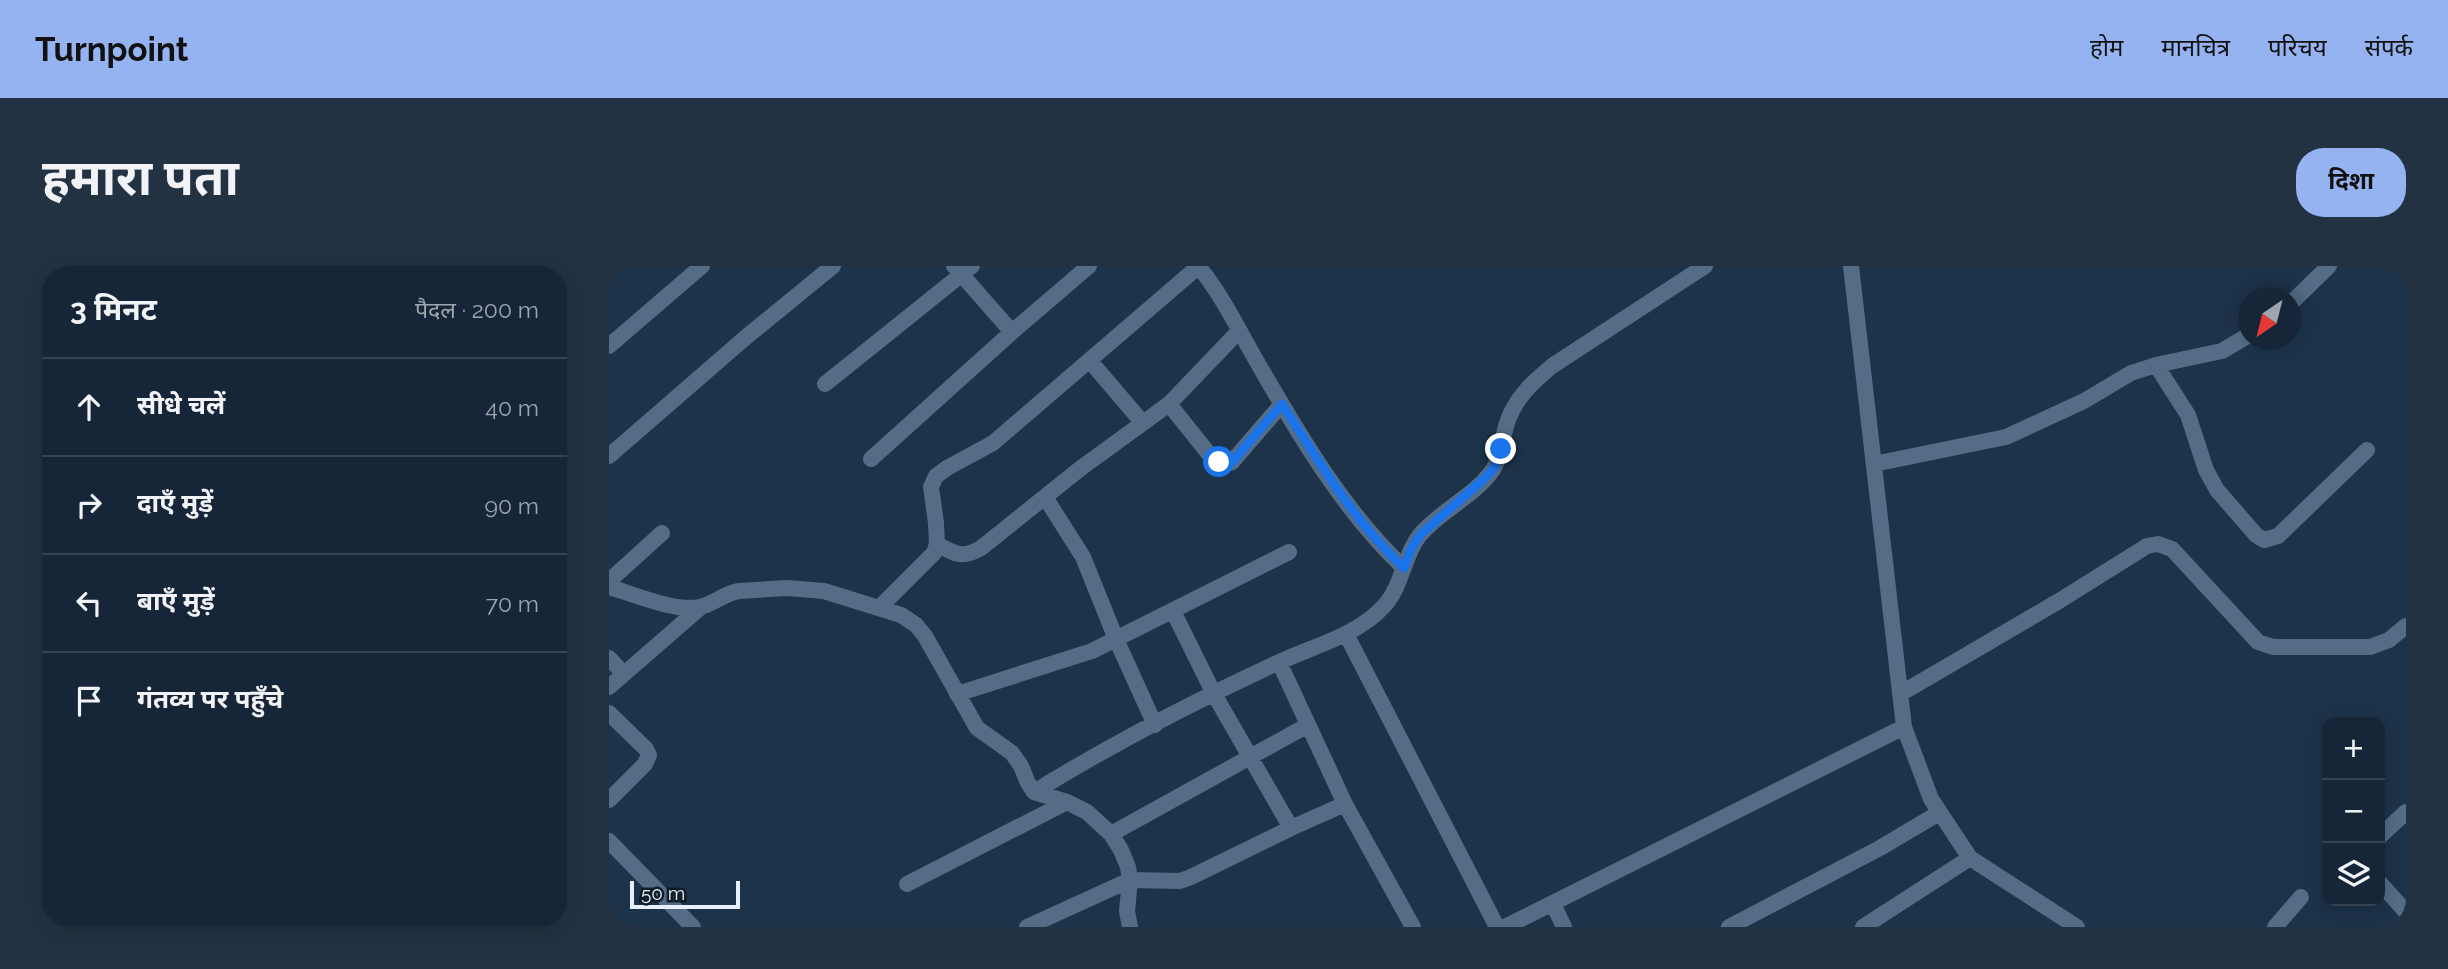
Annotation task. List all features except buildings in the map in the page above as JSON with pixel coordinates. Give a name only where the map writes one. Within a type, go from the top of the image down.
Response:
[{"type":"street","points":[[609,346],[702,266]]},
{"type":"street","points":[[609,456],[833,266]]},
{"type":"street","points":[[871,459],[1089,266]]},
{"type":"street","points":[[879,608],[929,559],[937,544],[931,497],[931,487],[936,476],[993,443],[1198,266],[1222,300],[1282,404],[1359,521],[1404,568]]},
{"type":"street","points":[[1034,792],[1081,763],[1214,694],[1279,662],[1346,634],[1385,606],[1420,535],[1494,468],[1507,422],[1516,403],[1531,383],[1552,366],[1705,266]]},
{"type":"street","points":[[2301,293],[2329,266]]},
{"type":"street","points":[[1856,268],[1883,560],[1904,727],[1921,776],[1939,813],[1970,858],[2077,927]]},
{"type":"street","points":[[825,384],[962,269],[1012,332]]},
{"type":"street","points":[[937,544],[954,554],[971,554],[1169,404],[1240,331]]},
{"type":"street","points":[[1874,464],[2006,438],[2084,401],[2131,373],[2222,351],[2238,342]]},
{"type":"street","points":[[1090,361],[1142,422]]},
{"type":"street","points":[[2156,365],[2188,415],[2206,470],[2217,490],[2256,535],[2264,540],[2278,536],[2367,450]]},
{"type":"street","points":[[1169,404],[1213,459],[1225,464],[1232,462],[1282,404]]},
{"type":"street","points":[[1045,497],[1083,557],[1155,725]]},
{"type":"street","points":[[609,581],[662,533]]},
{"type":"street","points":[[1900,694],[2147,546],[2158,544],[2172,549],[2258,642],[2273,647],[2370,647],[2389,640],[2406,626]]},
{"type":"street","points":[[957,694],[1092,651],[1289,552]]},
{"type":"street","points":[[609,587],[672,605],[701,607]]},
{"type":"street","points":[[609,687],[701,607],[729,592],[787,588],[824,591],[901,615],[916,625],[925,636],[977,728],[1011,753],[1034,792],[1067,802],[1087,812],[1111,834],[1122,850],[1128,867],[1130,880],[1127,911],[1130,927]]},
{"type":"street","points":[[1173,611],[1214,694],[1291,828]]},
{"type":"street","points":[[1346,634],[1497,927]]},
{"type":"street","points":[[609,658],[623,673]]},
{"type":"street","points":[[1279,662],[1345,804],[1413,927]]},
{"type":"street","points":[[609,713],[649,755],[645,764],[609,800]]},
{"type":"street","points":[[1111,834],[1308,725]]},
{"type":"street","points":[[1505,927],[1904,727]]},
{"type":"street","points":[[907,884],[1067,802]]},
{"type":"street","points":[[1027,927],[1130,880],[1180,881],[1345,804]]},
{"type":"street","points":[[2385,831],[2406,812]]},
{"type":"street","points":[[1729,927],[1881,848],[1939,813]]},
{"type":"street","points":[[609,841],[693,927]]},
{"type":"street","points":[[1863,927],[1970,858]]},
{"type":"street","points":[[2385,889],[2406,912]]},
{"type":"street","points":[[2275,927],[2301,897]]},
{"type":"street","points":[[1552,904],[1564,927]]},
{"type":"route","points":[[1219,462],[1232,462],[1282,404],[1359,521],[1404,568],[1420,535],[1484,479],[1494,468],[1501,449]]}]
